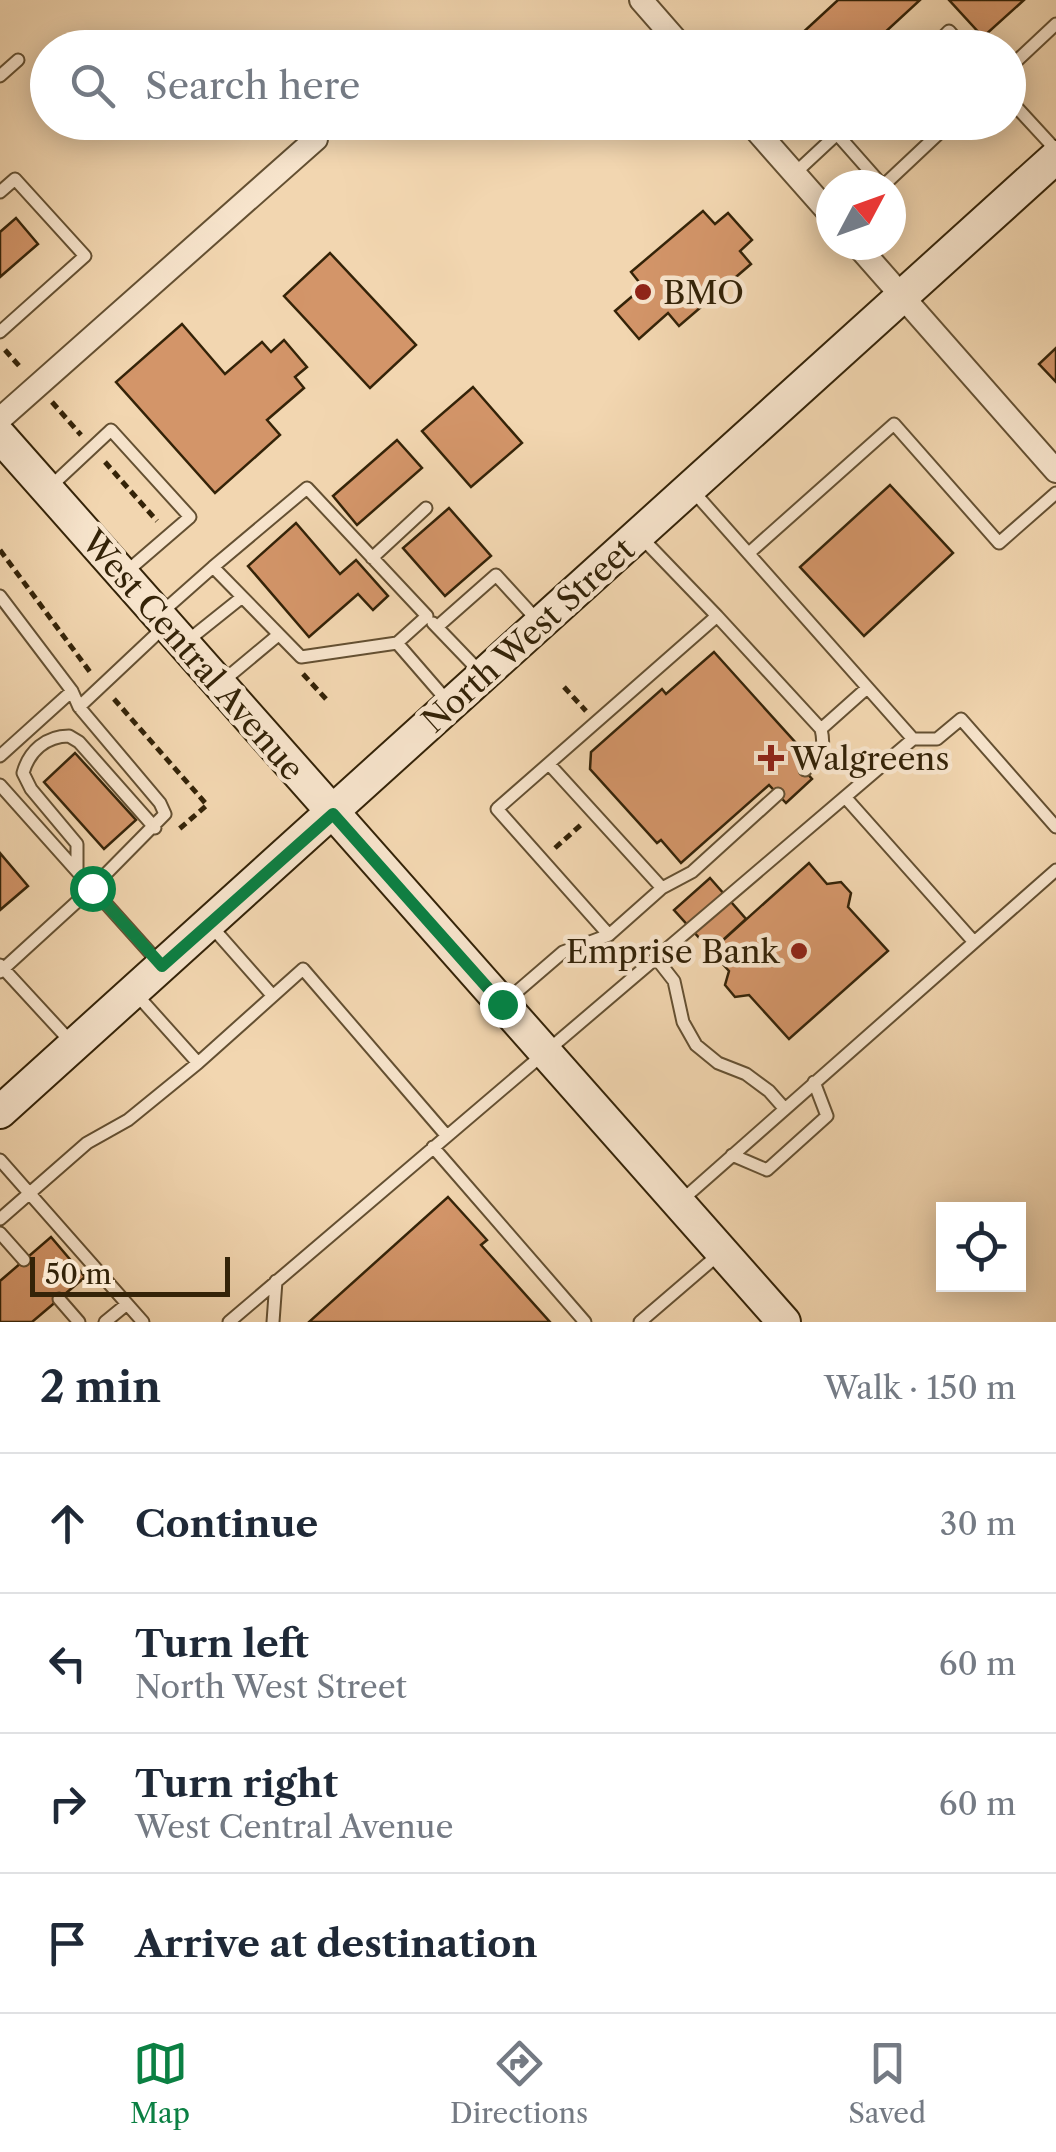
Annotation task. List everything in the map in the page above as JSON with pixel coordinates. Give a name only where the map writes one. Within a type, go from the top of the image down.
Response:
[{"type":"main road","name":"North West Street","points":[[0,1112],[333,814],[482,674],[640,536],[1056,154]]},
{"type":"main road","name":"West Central Avenue","points":[[0,436],[784,1322]]},
{"type":"street","points":[[641,0],[667,30]]},
{"type":"street","points":[[0,419],[315,140]]},
{"type":"street","points":[[765,140],[816,198]]},
{"type":"street","points":[[870,260],[1056,471]]},
{"type":"lane","points":[[1026,52],[1056,24]]},
{"type":"lane","points":[[0,76],[18,60]]},
{"type":"lane","points":[[1026,119],[1056,154]]},
{"type":"lane","points":[[794,174],[831,140]]},
{"type":"lane","points":[[842,140],[869,170]]},
{"type":"lane","points":[[899,170],[932,140]]},
{"type":"lane","points":[[0,192],[15,179],[85,256],[0,332]]},
{"type":"lane","points":[[749,554],[894,424],[1000,543],[1056,493]]},
{"type":"lane","points":[[47,490],[111,430],[190,517],[122,575]]},
{"type":"lane","points":[[79,707],[170,628],[213,568],[307,488],[482,674]]},
{"type":"lane","points":[[691,489],[913,739]]},
{"type":"lane","points":[[372,558],[426,508]]},
{"type":"lane","points":[[640,536],[821,729],[821,756],[804,770]]},
{"type":"lane","points":[[213,568],[301,657],[397,643],[426,616]]},
{"type":"lane","points":[[436,627],[496,576],[540,623]]},
{"type":"lane","points":[[0,596],[72,691],[79,707],[165,814],[92,888],[1,968],[74,1046]]},
{"type":"lane","points":[[170,628],[241,598]]},
{"type":"lane","points":[[609,934],[497,810],[716,616]]},
{"type":"lane","points":[[219,684],[277,636]]},
{"type":"lane","points":[[397,643],[450,703]]},
{"type":"lane","points":[[821,729],[868,688]]},
{"type":"lane","points":[[0,756],[72,691]]},
{"type":"lane","points":[[229,1322],[913,739],[937,739],[961,719],[1056,827]]},
{"type":"lane","points":[[77,872],[78,844],[31,790],[23,772],[27,757],[47,741],[69,736],[78,742],[154,828]]},
{"type":"lane","points":[[549,764],[662,888]]},
{"type":"lane","points":[[0,785],[162,966]]},
{"type":"lane","points":[[502,1004],[563,952],[609,934],[662,888],[692,872],[778,794]]},
{"type":"lane","points":[[845,797],[974,942]]},
{"type":"lane","points":[[678,1203],[1056,870]]},
{"type":"lane","points":[[210,924],[272,996]]},
{"type":"lane","points":[[656,958],[674,981],[683,1022],[696,1045],[718,1064],[746,1074],[770,1091],[784,1108]]},
{"type":"lane","points":[[0,1219],[87,1142],[128,1120],[198,1063],[303,969],[446,1135]]},
{"type":"lane","points":[[134,992],[198,1063]]},
{"type":"lane","points":[[732,1155],[767,1170],[828,1116],[814,1082]]},
{"type":"lane","points":[[434,1146],[585,1322]]},
{"type":"lane","points":[[0,1160],[142,1322]]},
{"type":"lane","points":[[0,1232],[24,1260]]},
{"type":"lane","points":[[640,1322],[721,1252]]},
{"type":"lane","points":[[273,1322],[276,1282]]},
{"type":"lane","points":[[58,1299],[78,1322]]},
{"type":"lane","points":[[106,1322],[126,1304]]},
{"type":"building","points":[[838,0],[920,0],[888,30],[806,30]]},
{"type":"building","points":[[949,0],[1024,0],[991,30],[977,30]]},
{"type":"building","points":[[703,211],[715,224],[728,213],[752,240],[740,251],[751,264],[679,326],[668,313],[639,339],[615,311],[643,287],[631,272]]},
{"type":"building","points":[[16,218],[38,244],[0,277],[0,232]]},
{"type":"building","points":[[330,253],[416,345],[370,388],[284,296]]},
{"type":"building","points":[[182,324],[225,374],[262,342],[271,352],[284,340],[307,367],[295,377],[304,388],[267,420],[280,435],[215,493],[116,382]]},
{"type":"building","points":[[1056,348],[1056,382],[1039,364]]},
{"type":"building","points":[[473,387],[522,443],[471,487],[422,431]]},
{"type":"building","points":[[397,440],[422,468],[357,525],[333,496]]},
{"type":"building","points":[[890,485],[953,553],[864,636],[800,567]]},
{"type":"building","points":[[449,508],[491,556],[445,596],[403,548]]},
{"type":"building","points":[[296,523],[340,574],[356,560],[388,596],[373,610],[358,594],[309,637],[248,566]]},
{"type":"building","name":"Walgreens","points":[[714,652],[805,753],[796,761],[812,779],[786,803],[769,785],[681,863],[661,840],[657,843],[590,769],[591,752],[662,689],[666,694]]},
{"type":"building","points":[[75,753],[136,820],[104,849],[44,782]]},
{"type":"building","points":[[0,853],[28,886],[0,910]]},
{"type":"building","name":"Emprise Bank","points":[[809,863],[827,884],[841,882],[851,893],[848,907],[888,951],[789,1039],[749,995],[735,997],[725,985],[729,971],[711,951]]},
{"type":"building","points":[[710,878],[746,919],[711,951],[674,910]]},
{"type":"building","points":[[448,1197],[487,1240],[481,1245],[550,1322],[309,1322]]},
{"type":"building","points":[[51,1237],[85,1277],[32,1322],[0,1322],[0,1281]]},
{"type":"place","name":"BMO","points":[[643,292]]},
{"type":"place","name":"Walgreens","points":[[771,758]]},
{"type":"place","name":"Emprise Bank","points":[[799,951]]},
{"type":"route","points":[[92,888],[162,966],[333,814],[502,1004]]}]
